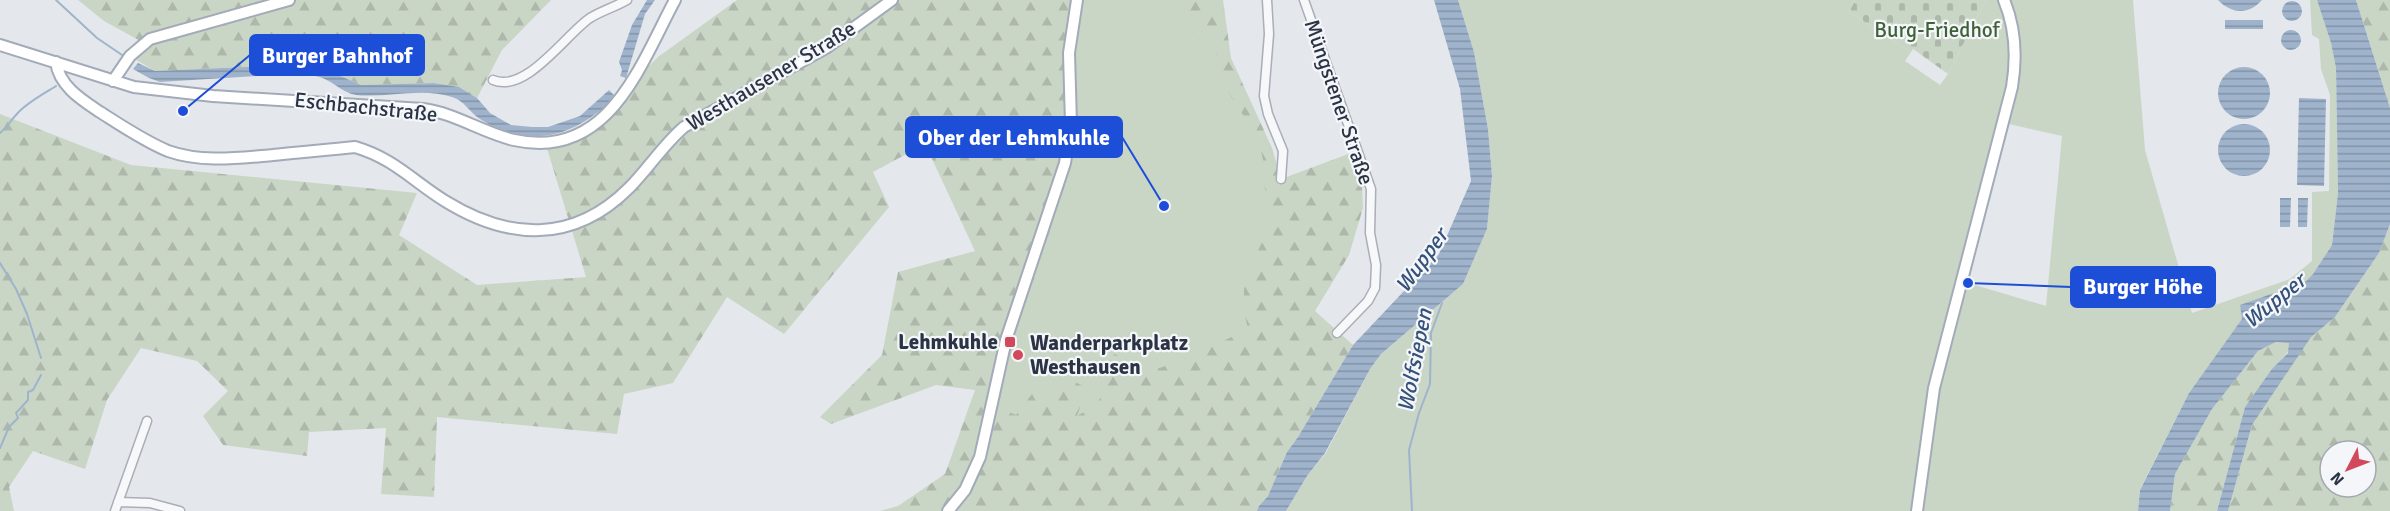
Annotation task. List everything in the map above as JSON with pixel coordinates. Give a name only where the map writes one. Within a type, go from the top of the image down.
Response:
[{"type":"main road","points":[[113,81],[144,43],[154,38],[289,0]]},
{"type":"main road","name":"Eschbachstraße","points":[[0,45],[134,87],[213,96],[373,104],[432,110],[514,140],[550,141],[570,137],[586,129],[616,105],[631,84],[675,0]]},
{"type":"main road","name":"Westhausener Straße","points":[[56,62],[63,81],[84,101],[140,137],[166,150],[196,157],[225,159],[355,147],[376,153],[407,172],[441,198],[474,217],[498,226],[539,230],[572,224],[605,208],[630,187],[684,127],[826,48],[892,0]]},
{"type":"main road","points":[[948,511],[965,490],[980,457],[1006,340],[1065,163],[1071,124],[1069,53],[1077,0]]},
{"type":"main road","points":[[1917,511],[1934,388],[2012,87],[2015,47],[2011,20],[2004,0]]},
{"type":"street","points":[[493,80],[502,83],[517,79],[550,56],[589,18],[627,0]]},
{"type":"street","points":[[1267,0],[1269,34],[1264,96],[1268,114],[1283,151],[1281,179]]},
{"type":"street","name":"Müngstener Straße","points":[[1304,0],[1371,189],[1370,233],[1376,265],[1375,288],[1368,301],[1337,333]]},
{"type":"street","points":[[115,511],[147,421]]},
{"type":"street","points":[[118,502],[150,503],[180,511]]},
{"type":"green space","points":[[78,0],[551,0],[502,50],[477,98],[459,87],[434,83],[361,85],[313,64],[155,71],[130,56],[144,43],[104,21]]},
{"type":"green space","points":[[737,0],[1223,0],[1231,58],[1272,148],[1281,179],[1351,153],[1362,185],[1363,208],[1349,255],[1315,311],[1353,345],[1287,452],[1268,496],[1257,511],[880,511],[898,506],[945,474],[975,390],[936,385],[831,424],[820,417],[882,355],[898,272],[975,251],[925,144],[873,172],[889,207],[784,334],[727,297],[673,383],[624,394],[617,434],[437,417],[434,497],[381,494],[386,428],[309,432],[307,456],[223,445],[203,416],[228,391],[197,361],[141,348],[107,400],[85,469],[33,451],[9,487],[14,511],[0,511],[0,114],[131,165],[417,193],[399,235],[477,285],[586,277],[546,145],[601,126],[624,103],[646,64],[649,66],[658,57]]},
{"type":"green space","points":[[1082,0],[1182,0],[1186,23],[1198,21],[1200,41],[1217,43],[1216,53],[1224,83],[1246,119],[1251,120],[1262,154],[1264,184],[1273,211],[1273,220],[1245,277],[1243,307],[1248,329],[1160,368],[1114,354],[1098,404],[1077,416],[1087,388],[1071,380],[1032,394],[1016,415],[998,407],[1011,349],[1069,173],[1076,135],[1074,56]]},
{"type":"green space","points":[[1458,0],[1855,0],[1849,12],[1911,52],[1905,61],[1940,85],[1948,74],[1986,0],[2133,0],[2145,150],[2192,313],[2290,279],[2312,261],[2312,192],[2329,191],[2330,95],[2321,69],[2319,39],[2312,35],[2310,0],[2317,0],[2331,43],[2336,68],[2338,193],[2332,245],[2305,282],[2240,306],[2243,319],[2189,393],[2140,489],[2138,511],[1286,511],[1307,476],[1326,453],[1370,369],[1381,354],[1463,284],[1487,229],[1492,176],[1488,129],[1474,52]],"holes":[[[2009,124],[2062,136],[2046,306],[1968,283]]]},
{"type":"green space","name":"Burg-Friedhof","points":[[1855,0],[1986,0],[1948,74],[1913,49],[1911,52],[1849,12]]},
{"type":"green space","points":[[2356,0],[2390,0],[2390,108]]},
{"type":"green space","points":[[2390,224],[2390,511],[2228,511],[2252,425],[2311,336],[2335,317],[2379,253]]},
{"type":"green space","points":[[2276,342],[2290,343],[2289,350],[2245,407],[2217,511],[2170,511],[2175,474],[2212,409],[2258,351]]},
{"type":"water","points":[[647,0],[655,0],[645,14],[626,78],[620,76],[622,70],[619,62],[632,25]]},
{"type":"water","points":[[1434,0],[1458,0],[1474,52],[1488,129],[1492,176],[1487,229],[1463,284],[1381,354],[1370,369],[1325,453],[1307,476],[1286,511],[1257,511],[1268,496],[1287,452],[1353,345],[1439,254],[1471,181],[1460,89]]},
{"type":"water","points":[[2218,0],[2262,0],[2251,8],[2240,11],[2223,5]]},
{"type":"water","name":"Wupper","points":[[2317,0],[2356,0],[2390,108],[2390,224],[2379,253],[2335,317],[2311,337],[2252,425],[2228,511],[2217,511],[2245,407],[2272,369],[2288,353],[2289,343],[2276,342],[2258,351],[2212,409],[2175,474],[2170,511],[2138,511],[2140,490],[2189,393],[2242,319],[2240,305],[2305,282],[2332,245],[2338,193],[2336,68],[2331,43]]},
{"type":"water","points":[[2288,1],[2296,1],[2302,7],[2302,15],[2296,21],[2288,21],[2282,15],[2282,7]]},
{"type":"water","points":[[2225,20],[2263,20],[2263,29],[2225,29]]},
{"type":"water","points":[[2287,30],[2295,30],[2301,36],[2301,44],[2295,50],[2287,50],[2281,44],[2281,36]]},
{"type":"water","points":[[138,63],[155,71],[313,64],[361,85],[434,83],[459,87],[477,98],[490,113],[511,125],[532,127],[548,127],[580,116],[609,90],[616,97],[591,118],[572,128],[552,135],[533,136],[517,134],[486,123],[464,104],[441,94],[356,95],[320,77],[301,74],[160,82],[133,69]]},
{"type":"water","points":[[2239,67],[2249,67],[2263,74],[2270,93],[2263,112],[2249,119],[2239,119],[2229,115],[2222,108],[2218,98],[2218,88],[2222,78],[2229,71]]},
{"type":"water","points":[[2299,98],[2326,99],[2324,186],[2297,185]]},
{"type":"water","points":[[2239,124],[2249,124],[2263,131],[2270,150],[2263,169],[2249,176],[2239,176],[2229,172],[2222,165],[2218,155],[2218,145],[2222,135],[2229,128]]},
{"type":"water","points":[[2280,198],[2291,198],[2290,227],[2280,227]]},
{"type":"water","points":[[2298,198],[2308,198],[2307,227],[2298,227]]},
{"type":"waterway","points":[[56,0],[97,38],[125,57]]},
{"type":"waterway","points":[[0,133],[24,107],[56,86]]},
{"type":"waterway","points":[[0,263],[16,289],[27,314],[41,358]]},
{"type":"waterway","name":"Wolfsiepen","points":[[1412,511],[1409,450],[1430,384],[1431,333],[1442,303]]},
{"type":"waterway","points":[[0,448],[9,427],[18,418],[16,413],[28,400],[28,392],[33,390],[41,375]]},
{"type":"place","name":"Burger Bahnhof","points":[[183,111]]},
{"type":"place","name":"Ober der Lehmkuhle","points":[[1164,206]]},
{"type":"place","name":"Burger Höhe","points":[[1968,283]]},
{"type":"place","name":"Lehmkuhle","points":[[1010,342]]},
{"type":"place","name":"Wanderparkplatz Westhausen","points":[[1018,355]]}]
